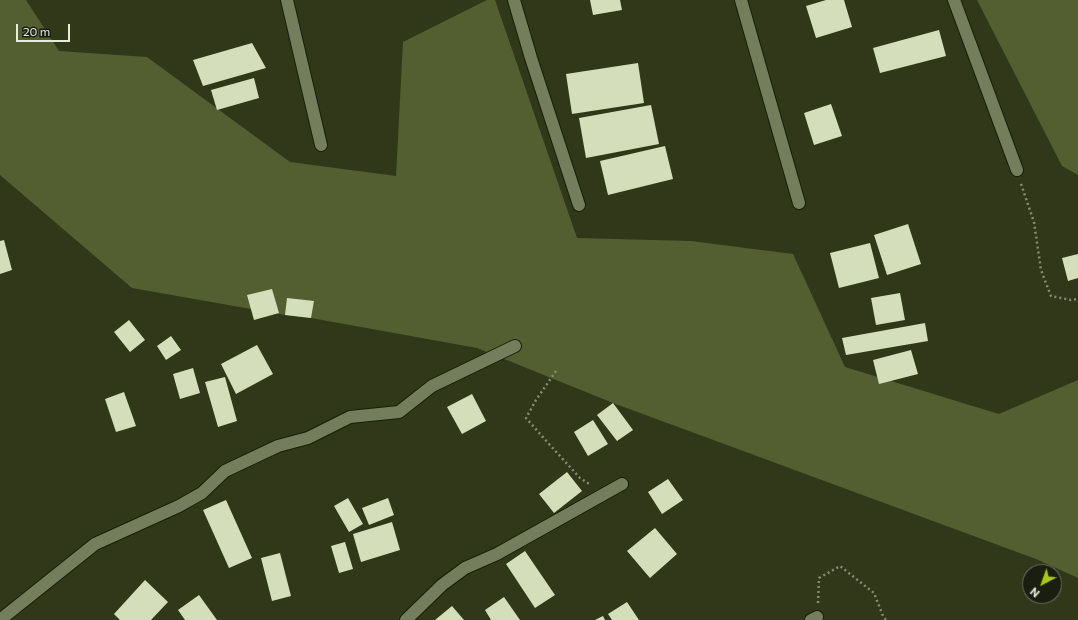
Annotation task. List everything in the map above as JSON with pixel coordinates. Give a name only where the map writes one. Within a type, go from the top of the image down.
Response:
[{"type":"street","points":[[287,0],[321,144]]},
{"type":"street","points":[[514,0],[531,58],[579,205]]},
{"type":"street","points":[[741,0],[799,203]]},
{"type":"street","points":[[954,0],[1017,170]]},
{"type":"street","points":[[0,620],[95,544],[196,497],[225,471],[278,446],[308,438],[350,417],[399,412],[432,386],[515,346]]},
{"type":"street","points":[[406,620],[442,584],[465,568],[497,554],[622,484]]},
{"type":"path","points":[[1017,170],[1034,222],[1041,270],[1052,296],[1071,300],[1078,299]]},
{"type":"path","points":[[556,371],[536,400],[526,418],[580,478],[605,493]]},
{"type":"path","points":[[814,619],[819,578],[840,566],[874,593],[886,620]]},
{"type":"green space","points":[[0,0],[26,0],[59,51],[147,57],[290,162],[396,176],[403,42],[487,0],[495,0],[577,238],[691,241],[793,254],[845,367],[999,414],[1078,380],[1078,578],[1062,571],[1062,564],[1047,564],[613,403],[477,348],[132,288],[0,175]]},
{"type":"green space","points":[[977,0],[1078,0],[1078,175],[1062,166]]},
{"type":"building","points":[[590,0],[620,0],[622,10],[593,15]]},
{"type":"building","points":[[826,0],[844,0],[852,27],[816,38],[806,6]]},
{"type":"building","points":[[939,30],[946,56],[880,73],[873,48]]},
{"type":"building","points":[[252,43],[266,68],[203,86],[193,60]]},
{"type":"building","points":[[638,63],[644,103],[572,114],[566,74]]},
{"type":"building","points":[[254,78],[259,98],[217,110],[211,90]]},
{"type":"building","points":[[831,104],[842,136],[814,145],[804,113]]},
{"type":"building","points":[[651,105],[659,144],[586,158],[579,118]]},
{"type":"building","points":[[665,146],[673,179],[608,195],[600,161]]},
{"type":"building","points":[[908,224],[921,264],[887,275],[874,235]]},
{"type":"building","points":[[4,240],[12,270],[0,274],[0,241]]},
{"type":"building","points":[[870,243],[879,278],[839,288],[830,253]]},
{"type":"building","points":[[1078,254],[1078,278],[1068,281],[1062,258]]},
{"type":"building","points":[[272,289],[279,313],[254,320],[247,295]]},
{"type":"building","points":[[900,293],[905,320],[876,325],[871,298]]},
{"type":"building","points":[[287,298],[314,301],[311,318],[285,315]]},
{"type":"building","points":[[129,320],[145,340],[130,352],[114,332]]},
{"type":"building","points":[[925,323],[928,341],[846,355],[842,338]]},
{"type":"building","points":[[171,336],[181,350],[166,360],[157,346]]},
{"type":"building","points":[[257,345],[273,374],[236,394],[221,364]]},
{"type":"building","points":[[911,350],[918,374],[879,384],[873,360]]},
{"type":"building","points":[[193,368],[200,393],[180,399],[173,374]]},
{"type":"building","points":[[225,377],[237,421],[218,427],[205,382]]},
{"type":"building","points":[[124,392],[136,426],[116,432],[105,399]]},
{"type":"building","points":[[472,394],[486,421],[462,434],[447,407]]},
{"type":"building","points":[[613,403],[633,430],[617,441],[597,415]]},
{"type":"building","points":[[593,420],[608,444],[588,456],[574,432]]},
{"type":"building","points":[[567,472],[582,491],[554,513],[539,494]]},
{"type":"building","points":[[668,479],[683,500],[662,514],[648,492]]},
{"type":"building","points":[[348,498],[363,524],[349,532],[334,506]]},
{"type":"building","points":[[388,498],[394,515],[369,525],[362,508]]},
{"type":"building","points":[[226,500],[252,558],[229,568],[203,510]]},
{"type":"building","points":[[392,522],[400,550],[361,562],[353,534]]},
{"type":"building","points":[[655,528],[677,554],[650,578],[627,551]]},
{"type":"building","points":[[345,542],[353,569],[339,573],[331,546]]},
{"type":"building","points":[[525,551],[555,595],[535,608],[506,564]]},
{"type":"building","points":[[280,553],[291,596],[272,601],[261,558]]},
{"type":"building","points":[[145,580],[168,602],[151,620],[120,620],[114,614]]},
{"type":"building","points":[[199,595],[217,620],[185,620],[178,610]]},
{"type":"building","points":[[504,597],[520,620],[491,620],[485,610]]},
{"type":"building","points":[[627,602],[639,620],[612,620],[608,614]]},
{"type":"building","points":[[452,606],[464,620],[435,620]]},
{"type":"building","points":[[603,616],[605,620],[595,620]]}]
